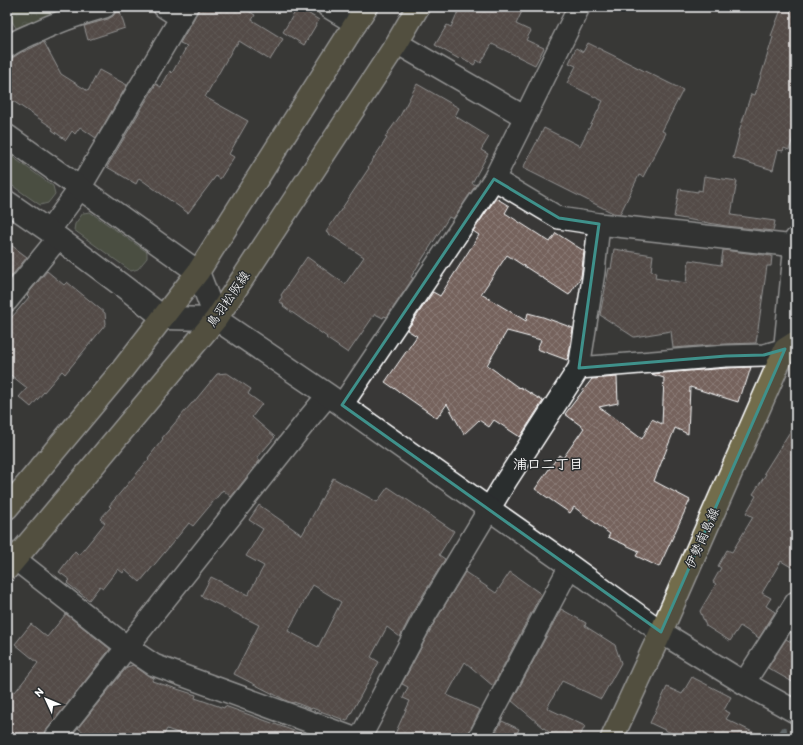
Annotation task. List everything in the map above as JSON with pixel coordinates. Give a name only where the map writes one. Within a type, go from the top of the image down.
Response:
[{"type":"main road","name":"鳥羽松阪線","points":[[11,564],[216,319],[397,44],[418,7]]},
{"type":"main road","points":[[7,508],[122,370],[164,318],[198,272],[361,15]]},
{"type":"main road","name":"伊勢南島線","points":[[612,738],[791,346]]},
{"type":"street","points":[[7,47],[13,42],[49,26],[86,12],[105,7]]},
{"type":"street","points":[[328,7],[361,15]]},
{"type":"street","points":[[64,734],[127,647],[309,418],[335,400],[494,179],[579,7]]},
{"type":"street","points":[[7,301],[54,235],[177,11]]},
{"type":"street","points":[[397,44],[525,117]]},
{"type":"street","points":[[7,136],[198,272],[216,319]]},
{"type":"street","points":[[494,179],[560,218],[599,224],[795,243],[791,346],[764,355],[726,356],[579,368]]},
{"type":"street","points":[[7,202],[54,235],[164,318],[216,319],[335,400],[661,632],[796,712]]},
{"type":"street","points":[[360,738],[423,619],[506,481],[579,368],[594,272],[599,224]]},
{"type":"street","points":[[11,564],[154,665],[354,738]]},
{"type":"street","points":[[479,738],[570,566]]},
{"type":"street","points":[[744,682],[796,602]]},
{"type":"highlighted area","points":[[494,179],[559,218],[599,224],[579,368],[726,356],[764,355],[785,349],[661,632],[342,405]]},
{"type":"green space","points":[[7,7],[71,7],[16,28],[7,13]]},
{"type":"green space","points":[[7,153],[53,186],[55,194],[48,203],[40,205],[7,182]]},
{"type":"green space","points":[[90,212],[147,252],[147,258],[138,269],[131,271],[74,230],[75,224],[83,213]]},
{"type":"building","points":[[200,7],[242,7],[255,15],[252,20],[283,39],[270,60],[239,41],[237,45],[235,45],[205,97],[248,121],[229,154],[234,157],[220,179],[216,176],[188,213],[139,178],[136,184],[107,167],[156,84],[161,87],[170,71],[172,73],[187,46],[180,43]]},
{"type":"building","points":[[298,7],[319,20],[304,45],[283,32]]},
{"type":"building","points":[[460,7],[524,7],[516,24],[531,31],[526,40],[544,48],[535,65],[492,44],[481,63],[477,60],[474,65],[461,57],[459,59],[435,45],[447,25],[451,27]]},
{"type":"building","points":[[782,7],[796,7],[796,129],[789,150],[784,148],[783,151],[778,150],[773,170],[733,158],[738,135],[751,94],[755,95],[773,37],[771,36]]},
{"type":"building","points":[[120,12],[125,28],[88,40],[84,26],[108,19],[115,13]]},
{"type":"building","points":[[44,42],[61,74],[88,91],[99,70],[127,85],[96,138],[80,127],[75,134],[72,131],[66,140],[52,130],[53,128],[7,97],[7,65],[12,58],[23,51]]},
{"type":"building","points":[[588,43],[683,90],[662,131],[666,133],[643,177],[639,175],[620,214],[613,213],[523,168],[544,128],[580,146],[603,101],[567,83],[576,66],[569,63],[576,48],[583,52]]},
{"type":"building","points":[[417,84],[459,108],[455,116],[489,137],[481,150],[488,154],[472,183],[476,185],[453,219],[449,217],[411,277],[413,278],[387,317],[384,316],[383,318],[375,314],[348,353],[283,306],[284,305],[279,301],[282,297],[281,295],[307,257],[345,284],[364,257],[326,232],[369,168],[368,167],[387,138],[385,137],[400,116]]},
{"type":"building","points":[[704,176],[737,181],[731,215],[775,221],[773,231],[726,226],[674,217],[679,189],[698,192],[698,190],[702,191]]},
{"type":"building","points":[[496,198],[509,206],[505,213],[550,242],[556,233],[584,251],[581,277],[569,295],[507,255],[481,294],[526,321],[528,313],[573,328],[567,360],[537,349],[541,340],[507,331],[487,365],[519,388],[520,387],[543,401],[520,437],[494,420],[489,427],[479,420],[464,434],[447,404],[437,418],[385,382],[417,336],[407,330],[433,292],[440,296],[479,235],[473,231]]},
{"type":"building","points":[[7,242],[27,257],[9,279],[7,278]]},
{"type":"building","points":[[614,249],[653,255],[651,271],[656,272],[655,278],[686,283],[689,260],[721,265],[723,250],[772,256],[771,266],[767,266],[756,343],[673,348],[671,331],[634,337],[600,315],[609,268],[611,269]]},
{"type":"building","points":[[47,271],[64,285],[67,282],[105,313],[106,324],[65,374],[62,371],[31,407],[19,397],[27,388],[7,372],[7,323],[29,297],[27,295]]},
{"type":"building","points":[[751,367],[738,402],[690,387],[688,434],[675,428],[654,481],[690,500],[659,567],[636,556],[639,551],[608,537],[610,534],[574,507],[570,513],[535,489],[559,455],[563,458],[584,428],[565,414],[592,379],[617,377],[618,403],[599,407],[642,439],[652,419],[662,424],[664,378],[651,374]]},
{"type":"building","points":[[227,373],[251,389],[248,394],[262,404],[252,417],[275,437],[257,458],[260,460],[231,497],[223,490],[193,526],[189,523],[140,582],[125,569],[123,573],[118,569],[103,588],[100,586],[89,600],[67,583],[70,580],[59,572],[75,551],[79,555],[105,523],[100,519],[111,507],[109,506],[149,459],[148,458],[163,439],[162,438],[217,374]]},
{"type":"building","points":[[796,422],[796,570],[781,561],[762,593],[771,598],[766,606],[775,612],[759,638],[740,626],[730,641],[706,626],[700,611],[716,584],[713,582],[721,568],[718,566],[727,550],[732,552],[753,517],[746,513],[756,496],[753,494],[766,474],[764,473]]},
{"type":"building","points":[[333,478],[377,502],[388,487],[454,531],[439,555],[445,559],[412,613],[400,637],[387,627],[371,657],[379,662],[347,721],[294,702],[289,702],[234,674],[259,625],[201,596],[211,577],[248,595],[264,566],[246,556],[263,529],[249,520],[259,505],[302,535]],"holes":[[[313,585],[341,602],[318,647],[288,631]]]},
{"type":"building","points":[[465,572],[496,593],[510,572],[541,594],[493,686],[465,662],[447,695],[480,710],[466,738],[393,738],[410,701],[403,698],[408,687],[402,684],[433,625]]},
{"type":"building","points":[[561,609],[586,623],[585,626],[615,645],[621,663],[601,699],[562,681],[547,708],[585,726],[579,738],[556,738],[512,701]]},
{"type":"building","points":[[66,614],[110,649],[46,731],[43,738],[7,738],[7,685],[15,692],[38,663],[15,644],[31,624],[47,637]]},
{"type":"building","points":[[786,639],[796,645],[796,684],[768,668]]},
{"type":"building","points":[[133,665],[154,678],[152,681],[196,695],[195,698],[224,708],[225,706],[308,736],[308,738],[192,738],[167,729],[162,738],[90,738],[78,728],[127,667]]},
{"type":"building","points":[[692,677],[731,697],[724,710],[730,713],[726,719],[765,738],[682,738],[650,723],[667,687],[682,694]]},
{"type":"building","points":[[502,721],[519,729],[515,738],[503,738],[495,734]]},
{"type":"waterway","points":[[779,738],[784,730]]},
{"type":"district","name":"浦口二丁目","points":[[548,464]]}]
